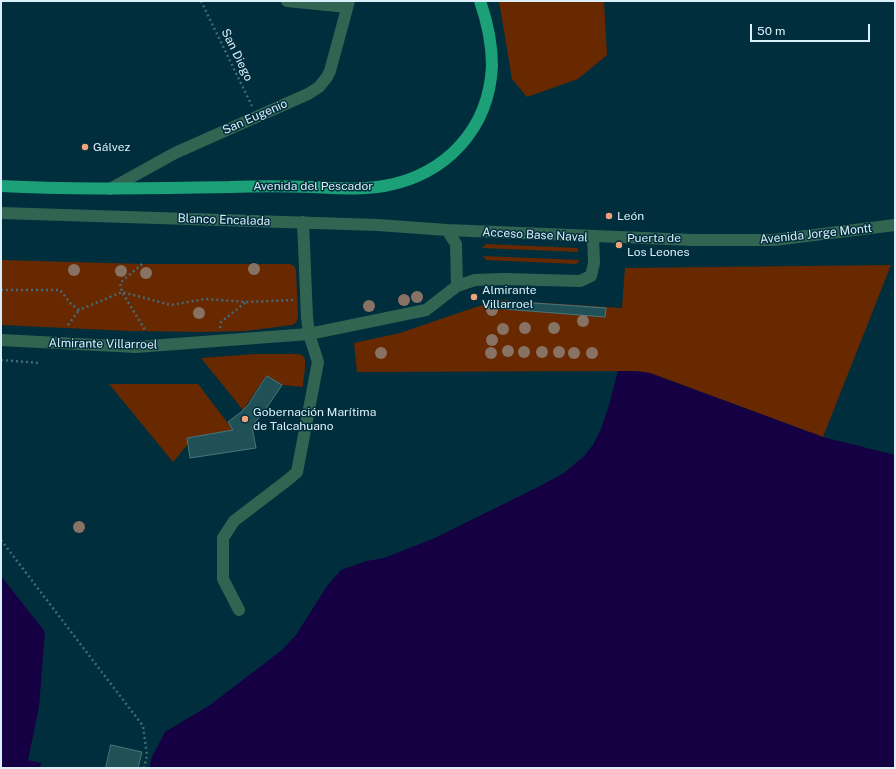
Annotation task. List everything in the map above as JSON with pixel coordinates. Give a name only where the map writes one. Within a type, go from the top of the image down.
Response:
[{"type":"main road","name":"Avenida del Pescador","points":[[1,186],[110,189],[262,186],[366,188],[385,186],[404,181],[419,175],[441,162],[459,147],[469,136],[483,111],[492,65],[489,38],[480,1]]},
{"type":"street","points":[[287,1],[348,4]]},
{"type":"street","name":"San Eugenio","points":[[110,189],[175,153],[308,94],[319,87],[324,82],[332,64],[348,4]]},
{"type":"street","name":"Blanco Encalada","points":[[1,213],[378,224],[447,230]]},
{"type":"street","points":[[239,610],[224,579],[224,538],[234,521],[297,472],[318,362],[309,334],[307,317],[303,222]]},
{"type":"street","name":"Avenida Jorge Montt","points":[[593,236],[678,240],[774,240],[895,225]]},
{"type":"street","points":[[447,230],[456,244],[458,286]]},
{"type":"street","name":"Acceso Base Naval","points":[[447,230],[593,236],[594,263],[591,276],[580,281],[504,279],[475,280],[458,286]]},
{"type":"street","name":"Almirante Villarroel","points":[[1,340],[136,346],[309,334],[426,310],[458,286]]},
{"type":"path","name":"San Diego","points":[[201,1],[257,117]]},
{"type":"path","points":[[142,264],[120,283],[122,292],[145,330]]},
{"type":"path","points":[[1,290],[60,290],[71,304],[79,310]]},
{"type":"path","points":[[68,325],[79,310],[122,292],[171,305],[205,299],[247,302],[293,300]]},
{"type":"path","points":[[220,330],[220,322],[247,302]]},
{"type":"path","points":[[1,360],[39,363]]},
{"type":"path","points":[[1,540],[143,726],[147,755],[144,768]]},
{"type":"shaded area","points":[[499,1],[604,1],[607,55],[578,79],[527,97],[512,79]]},
{"type":"shaded area","points":[[486,244],[577,248],[579,252],[482,248]]},
{"type":"shaded area","points":[[483,256],[580,260],[576,264],[486,260]]},
{"type":"shaded area","points":[[1,260],[142,264],[290,264],[294,266],[296,270],[298,317],[296,323],[292,325],[246,331],[130,331],[1,325]]},
{"type":"shaded area","points":[[891,265],[823,437],[650,373],[636,371],[357,372],[354,343],[400,333],[499,300],[622,308],[625,268]]},
{"type":"shaded area","points":[[255,354],[298,354],[303,356],[305,363],[303,387],[282,385],[266,376],[243,410],[201,358]]},
{"type":"shaded area","points":[[618,371],[650,373],[823,437],[895,455],[895,768],[149,768],[152,757],[165,732],[210,705],[282,650],[296,635],[327,586],[341,570],[367,561],[384,558],[435,538],[564,473],[584,456],[593,445],[601,429]]},
{"type":"shaded area","points":[[109,384],[198,384],[233,430],[187,438],[188,444],[173,462]]},
{"type":"shaded area","points":[[1,576],[45,632],[39,707],[28,760],[41,763],[40,768],[1,768]]},
{"type":"building","points":[[505,301],[606,308],[605,317],[504,309]]},
{"type":"building","name":"Gobernación Marítima de Talcahuano","points":[[267,376],[282,385],[261,416],[253,424],[252,427],[256,448],[190,458],[187,438],[233,430],[228,422],[248,405]]},
{"type":"building","points":[[111,745],[142,752],[138,768],[106,768]]},
{"type":"place","name":"Gálvez","points":[[85,147]]},
{"type":"place","name":"León","points":[[609,216]]},
{"type":"place","name":"Puerta de Los Leones","points":[[619,245]]},
{"type":"place","name":"Almirante Villarroel","points":[[474,297]]},
{"type":"place","name":"Gobernación Marítima de Talcahuano","points":[[245,419]]}]
